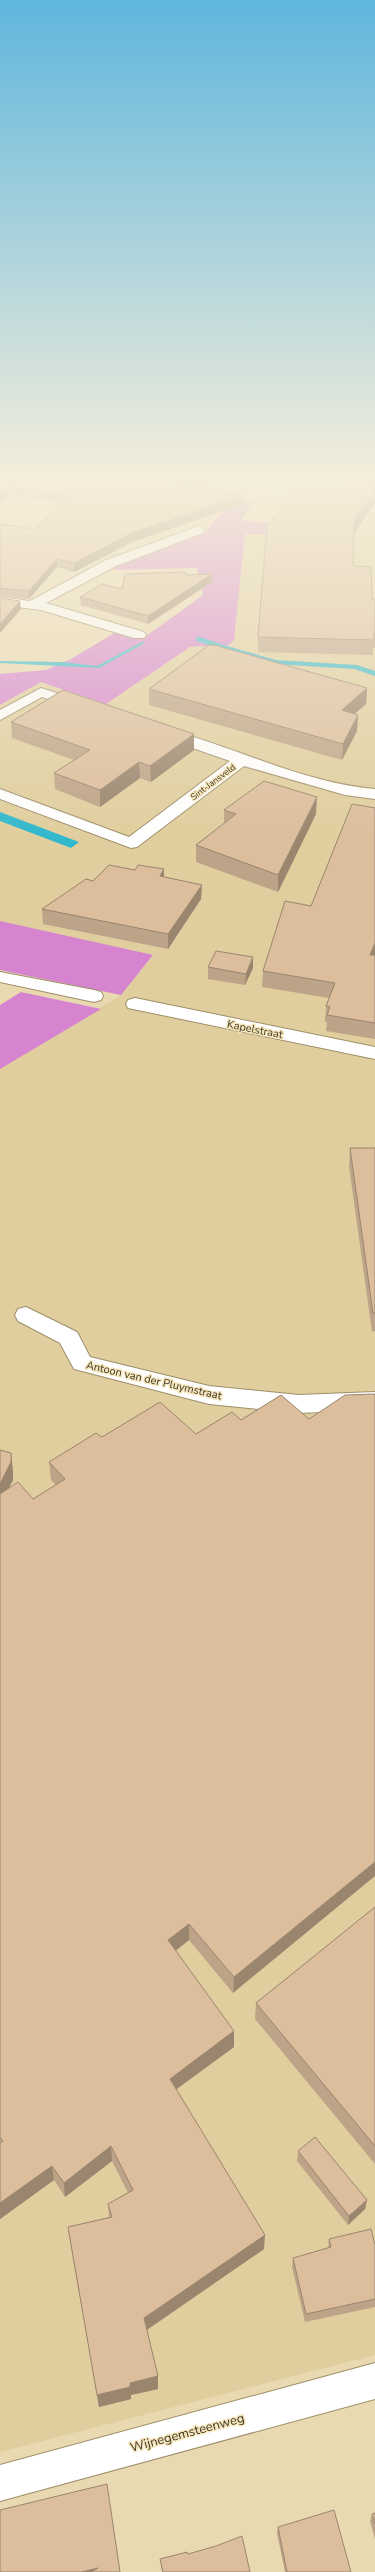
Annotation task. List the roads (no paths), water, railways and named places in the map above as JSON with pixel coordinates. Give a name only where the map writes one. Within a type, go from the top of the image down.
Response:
[{"type":"street","points":[[34,604],[45,598]]},
{"type":"street","points":[[0,601],[34,604],[139,635]]},
{"type":"street","points":[[0,716],[41,692],[93,710]]},
{"type":"street","points":[[153,730],[242,760]]},
{"type":"street","name":"Sint-Jansveld","points":[[0,794],[132,843],[242,760],[352,792],[375,794]]},
{"type":"street","points":[[0,977],[94,996]]},
{"type":"street","name":"Kapelstraat","points":[[134,1004],[375,1053]]},
{"type":"street","name":"Antoon van der Pluymstraat","points":[[26,1315],[69,1338],[82,1363],[210,1396],[299,1404],[375,1401]]},
{"type":"street","name":"Wijnegemsteenweg","points":[[0,2483],[375,2381]]},
{"type":"water","points":[[142,642],[145,643],[99,668],[0,663],[0,661],[62,662],[97,666]]},
{"type":"water","points":[[213,642],[276,660],[357,665],[375,671],[375,676],[354,669],[274,664],[210,644]]},
{"type":"water","points":[[0,812],[79,842],[71,848],[0,821]]},
{"type":"waterway","points":[[198,639],[220,646]]}]
